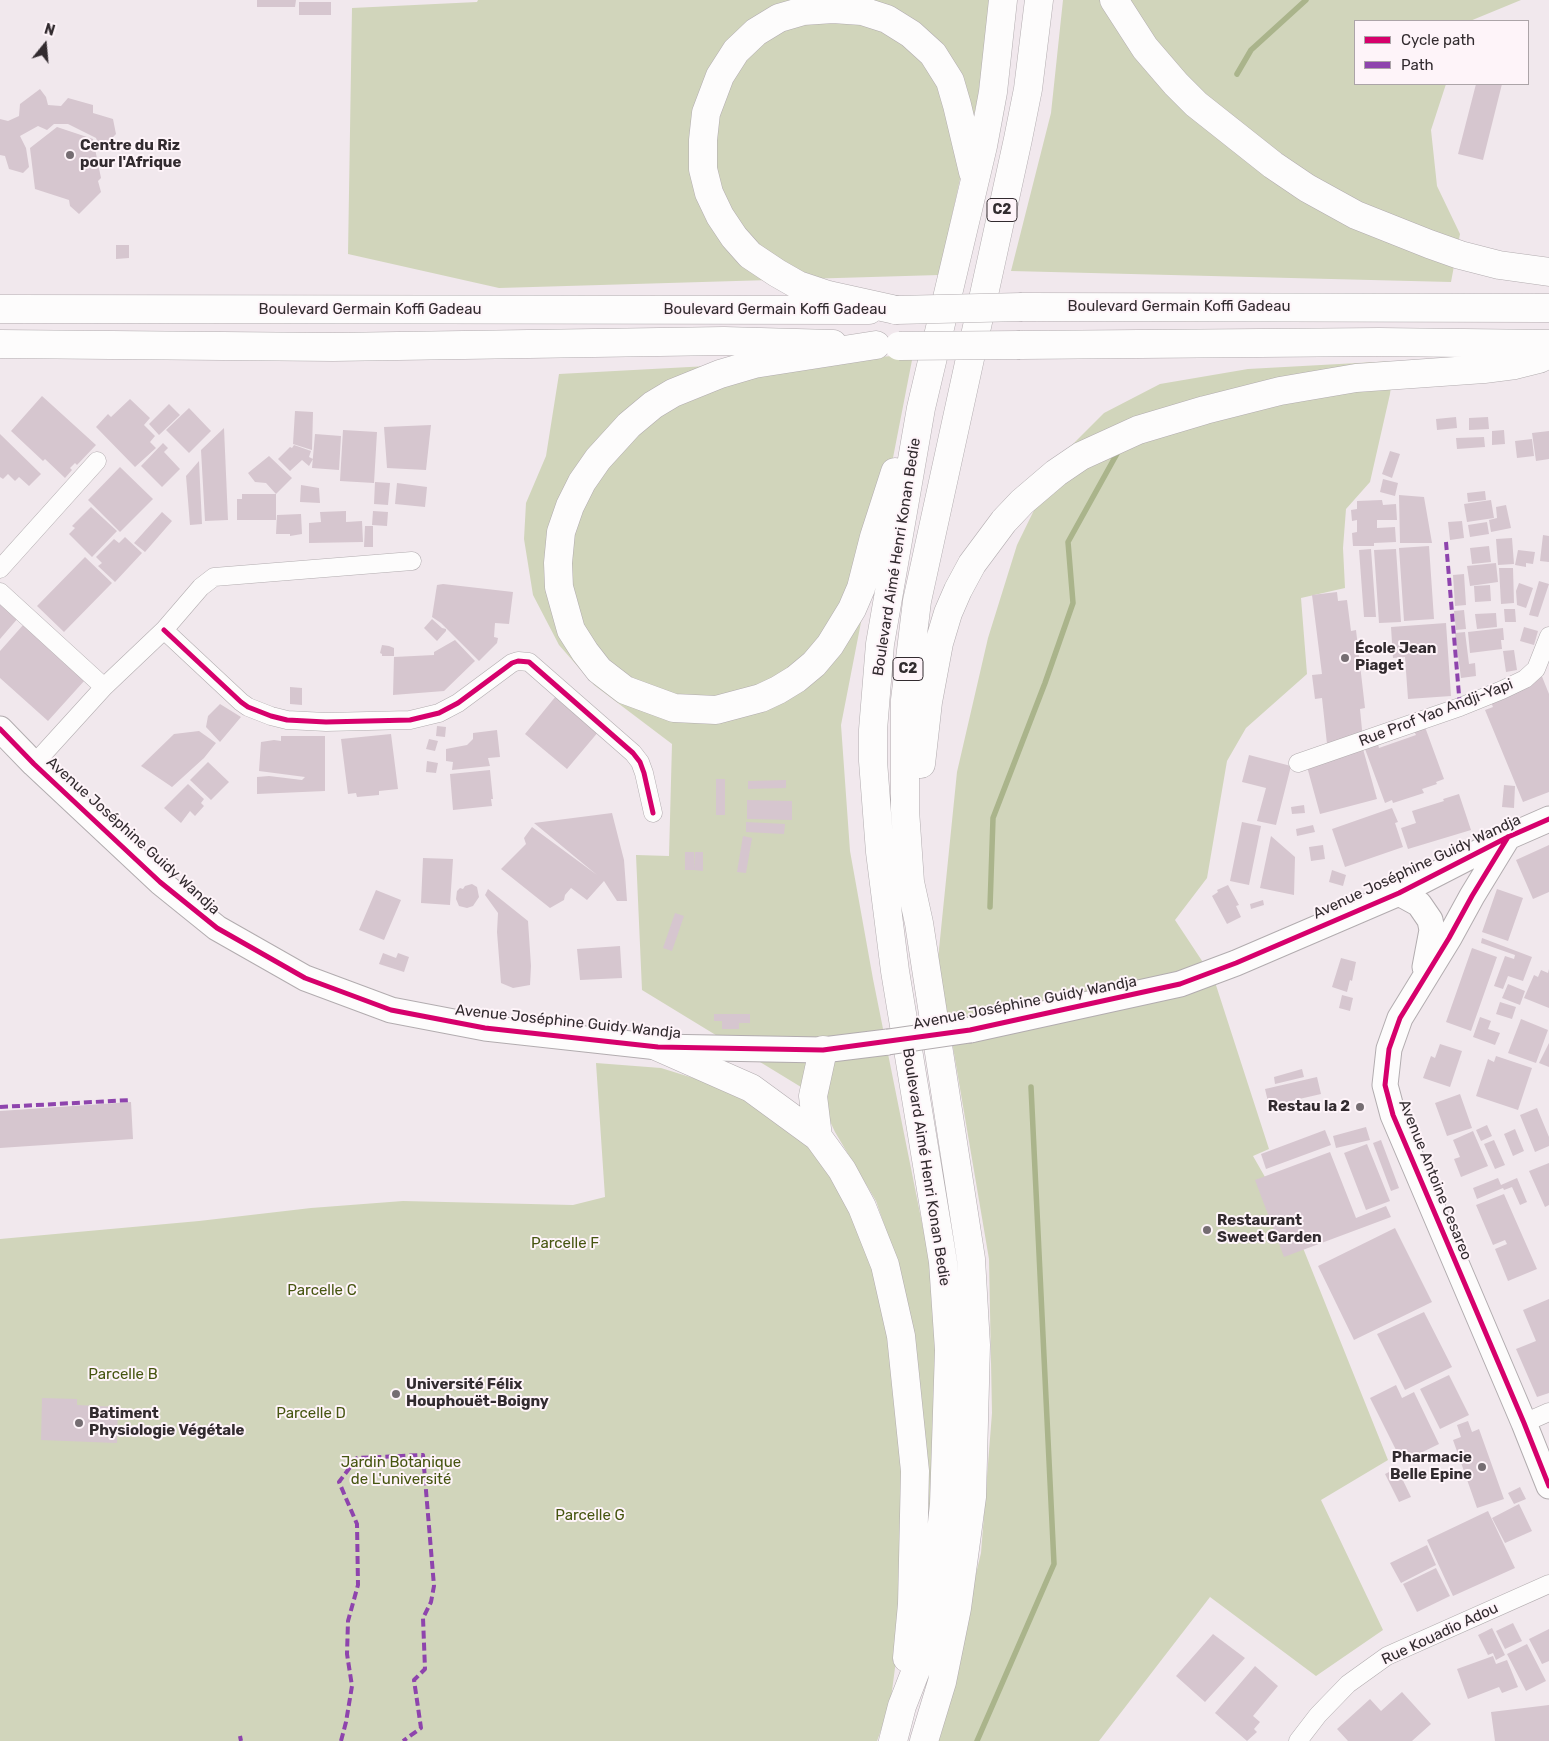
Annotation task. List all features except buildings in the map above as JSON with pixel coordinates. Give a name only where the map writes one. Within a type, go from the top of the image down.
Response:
[{"type":"main road","name":"Boulevard Aimé Henri Konan Bedie","points":[[893,1741],[902,1706],[925,1647],[933,1607],[944,1504],[950,1350],[943,1262],[895,971],[876,803],[873,738],[880,644],[921,408],[975,180],[993,92],[1003,0]]},
{"type":"main road","name":"Boulevard Aimé Henri Konan Bedie","points":[[924,1741],[942,1682],[956,1608],[972,1496],[976,1345],[971,1259],[919,923],[910,882],[905,810],[905,700],[912,629],[935,512],[1018,139],[1028,88],[1039,0]]},
{"type":"main road","points":[[1114,0],[1145,48],[1190,98],[1252,150],[1307,188],[1356,215],[1429,244],[1499,265],[1549,272]]},
{"type":"main road","points":[[896,310],[828,295],[798,285],[777,274],[750,255],[734,237],[720,216],[709,193],[703,169],[703,140],[706,113],[720,76],[736,51],[756,32],[779,18],[802,12],[833,9],[862,11],[887,19],[911,34],[933,54],[950,81],[962,122],[975,180]]},
{"type":"main road","name":"Boulevard Germain Koffi Gadeau","points":[[0,309],[896,310],[1022,307],[1549,308]]},
{"type":"main road","points":[[0,344],[333,347],[724,342],[888,345],[1379,342],[1549,344]]},
{"type":"main road","points":[[888,345],[754,364],[697,382],[653,405],[628,425],[612,442],[582,482],[570,506],[561,532],[558,563],[559,587],[571,630],[599,670],[625,690],[648,700],[681,709],[716,710],[734,706],[761,698],[796,679],[814,664],[830,645],[852,609],[861,588],[874,537],[896,470],[921,408]]},
{"type":"main road","points":[[919,923],[922,882],[920,774],[928,702],[939,643],[951,606],[972,564],[1004,520],[1022,502],[1056,473],[1081,456],[1138,430],[1205,410],[1280,391],[1340,380],[1484,369],[1514,365],[1539,359],[1549,354]]},
{"type":"main road","points":[[658,1047],[752,1088],[818,1137],[842,1170],[862,1206],[886,1265],[901,1336],[915,1470],[912,1604],[902,1706]]},
{"type":"main road","points":[[818,1137],[813,1096],[823,1050]]},
{"type":"street","points":[[0,569],[97,460]]},
{"type":"street","points":[[34,764],[104,687],[164,630],[201,587],[214,577],[412,561]]},
{"type":"street","points":[[0,592],[104,687]]},
{"type":"street","points":[[164,630],[241,702],[271,716],[287,720],[326,722],[410,720],[439,713],[454,706],[512,663],[518,661],[529,662],[633,753],[640,762],[644,773],[654,813]]},
{"type":"street","name":"Rue Prof Yao Andji-Yapi","points":[[1298,763],[1460,707],[1526,679],[1536,669],[1549,636]]},
{"type":"street","name":"Avenue Joséphine Guidy Wandja","points":[[0,729],[34,764],[160,882],[217,928],[305,978],[391,1010],[485,1028],[658,1047],[823,1050],[970,1030],[1180,984],[1236,964],[1399,893],[1508,837],[1549,819]]},
{"type":"street","name":"Avenue Antoine Cesareo","points":[[1508,837],[1400,1018],[1391,1041],[1386,1066],[1385,1085],[1393,1115],[1549,1486]]},
{"type":"street","points":[[1399,893],[1419,904],[1430,920],[1432,930],[1421,984]]},
{"type":"street","points":[[1524,1423],[1549,1412]]},
{"type":"street","name":"Rue Kouadio Adou","points":[[1298,1741],[1318,1715],[1348,1684],[1387,1656],[1549,1584]]},
{"type":"green space","points":[[478,0],[991,0],[978,97],[939,275],[499,288],[348,254],[352,8],[477,2]]},
{"type":"green space","points":[[1063,0],[1521,0],[1472,20],[1354,20],[1354,85],[1446,85],[1431,130],[1437,186],[1460,234],[1451,282],[1011,271],[1051,113]]},
{"type":"green space","points":[[913,355],[841,725],[850,851],[873,979],[930,1263],[939,1413],[926,1546],[897,1262],[876,1201],[835,1132],[819,1098],[642,990],[636,855],[669,856],[672,744],[594,685],[559,645],[533,595],[524,539],[526,503],[546,456],[559,374]]},
{"type":"green space","points":[[1394,361],[1390,394],[1370,482],[1346,509],[1343,548],[1345,588],[1301,598],[1307,674],[1246,728],[1227,761],[1207,878],[1175,920],[1214,979],[1269,1149],[1253,1156],[1297,1233],[1388,1460],[1321,1500],[1383,1630],[1316,1676],[1210,1597],[1099,1741],[932,1741],[949,1684],[981,1553],[992,1413],[989,1259],[938,959],[957,772],[988,638],[1017,545],[1060,457],[1104,413],[1160,384],[1248,369]]},
{"type":"green space","name":"Jardin Botanique de L'université","points":[[596,1063],[661,1068],[748,1095],[812,1148],[853,1211],[875,1270],[889,1337],[905,1473],[903,1607],[890,1706],[877,1741],[0,1741],[0,1239],[199,1221],[311,1208],[403,1201],[573,1205],[605,1197]]},
{"type":"waterway","points":[[1237,74],[1251,50],[1306,0]]},
{"type":"waterway","points":[[990,907],[993,818],[1045,683],[1073,603],[1068,542],[1119,450]]},
{"type":"waterway","points":[[977,1741],[1054,1564],[1031,1087]]},
{"type":"marked path","points":[[1446,542],[1460,707]]},
{"type":"marked path","points":[[0,1107],[131,1100]]},
{"type":"marked path","points":[[341,1741],[352,1686],[347,1654],[348,1621],[358,1585],[357,1524],[339,1482],[357,1458],[423,1455],[434,1586],[431,1602],[423,1618],[425,1669],[414,1680],[421,1728],[403,1741]]},
{"type":"marked path","points":[[240,1736],[241,1741]]},
{"type":"cycle path","points":[[164,630],[241,702],[248,707],[287,720],[326,722],[410,720],[439,713],[458,703],[512,663],[518,661],[529,662],[633,753],[640,762],[644,773],[653,813]]},
{"type":"cycle path","points":[[0,729],[34,764],[160,882],[217,928],[305,978],[391,1010],[485,1028],[658,1047],[823,1050],[970,1030],[1180,984],[1236,963],[1399,893],[1508,837],[1549,819]]},
{"type":"cycle path","points":[[1508,837],[1400,1018],[1389,1049],[1385,1085],[1393,1115],[1549,1486]]},
{"type":"place","name":"Centre du Riz pour l'Afrique","points":[[70,155]]},
{"type":"place","name":"École Jean Piaget","points":[[1345,658]]},
{"type":"place","name":"Restau la 2","points":[[1360,1107]]},
{"type":"place","name":"Restaurant Sweet Garden","points":[[1207,1230]]},
{"type":"place","name":"Université Félix Houphouët-Boigny","points":[[396,1394]]},
{"type":"place","name":"Batiment Physiologie Végétale","points":[[79,1423]]},
{"type":"place","name":"Pharmacie Belle Epine","points":[[1482,1467]]},
{"type":"park label","name":"Parcelle F","points":[[565,1244]]},
{"type":"park label","name":"Parcelle C","points":[[322,1291]]},
{"type":"park label","name":"Parcelle B","points":[[123,1375]]},
{"type":"park label","name":"Parcelle D","points":[[311,1414]]},
{"type":"park label","name":"Parcelle G","points":[[590,1516]]}]
